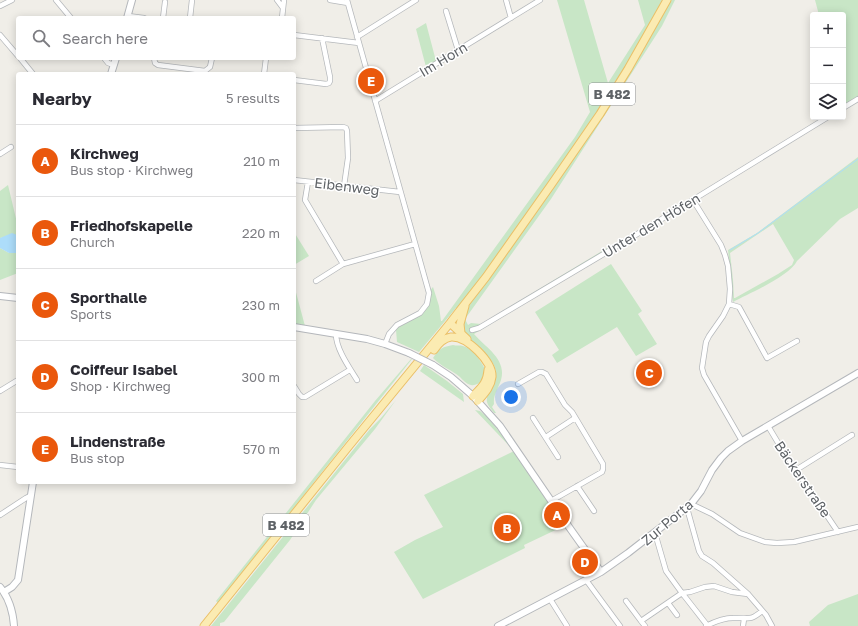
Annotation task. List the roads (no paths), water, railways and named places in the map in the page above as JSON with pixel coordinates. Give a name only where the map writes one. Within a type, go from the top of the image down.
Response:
[{"type":"main road","name":"B 482","points":[[204,626],[466,304],[486,277],[577,149],[624,76],[667,0]]},
{"type":"main road","points":[[461,336],[460,324],[466,304]]},
{"type":"main road","points":[[448,325],[487,362],[488,378],[476,398]]},
{"type":"main road","points":[[419,361],[430,354],[442,341],[447,338],[461,336]]},
{"type":"street","points":[[0,6],[12,0]]},
{"type":"street","points":[[56,0],[69,16]]},
{"type":"street","points":[[127,16],[132,0]]},
{"type":"street","points":[[190,16],[192,0]]},
{"type":"street","points":[[277,0],[283,8]]},
{"type":"street","points":[[282,16],[284,0]]},
{"type":"street","points":[[330,0],[347,1],[429,292],[428,304],[420,313],[397,325],[389,334],[385,344]]},
{"type":"street","points":[[357,37],[416,0]]},
{"type":"street","points":[[506,0],[511,18]]},
{"type":"street","name":"Im Horn","points":[[375,101],[540,0]]},
{"type":"street","points":[[163,16],[165,2]]},
{"type":"street","points":[[446,11],[458,50]]},
{"type":"street","points":[[0,35],[16,54]]},
{"type":"street","points":[[296,35],[359,43]]},
{"type":"street","points":[[296,80],[326,84],[329,83],[330,77],[322,38]]},
{"type":"street","points":[[21,60],[31,72]]},
{"type":"street","points":[[106,60],[114,66]]},
{"type":"street","points":[[112,72],[116,60]]},
{"type":"street","points":[[154,60],[155,64],[158,65],[205,71],[210,67],[212,60]]},
{"type":"street","points":[[264,72],[266,60]]},
{"type":"street","points":[[846,106],[858,99]]},
{"type":"street","name":"Unter den Höfen","points":[[472,330],[479,328],[634,236],[823,120]]},
{"type":"street","points":[[296,128],[346,128],[348,158],[344,186]]},
{"type":"street","points":[[0,154],[11,147]]},
{"type":"street","name":"Eibenweg","points":[[296,180],[400,192]]},
{"type":"street","points":[[308,182],[305,200],[343,264]]},
{"type":"street","points":[[693,200],[721,245],[725,255],[730,289],[729,304],[706,342],[702,368],[704,375],[742,441]]},
{"type":"street","points":[[316,281],[343,264],[415,244]]},
{"type":"street","points":[[0,296],[16,298]]},
{"type":"street","points":[[729,304],[739,307],[767,358],[797,341]]},
{"type":"street","points":[[296,327],[367,339],[385,344],[409,353],[433,365],[451,377],[476,398],[500,426],[601,572]]},
{"type":"street","points":[[336,334],[336,339],[340,350],[357,380]]},
{"type":"street","points":[[296,395],[306,397],[348,371]]},
{"type":"street","points":[[518,384],[539,372],[546,374],[565,405],[572,412],[603,464],[604,469],[602,472],[552,501]]},
{"type":"street","name":"Zur Porta","points":[[498,626],[601,572],[689,506],[701,491],[712,470],[728,450],[858,373]]},
{"type":"street","points":[[0,391],[16,381]]},
{"type":"street","points":[[533,418],[558,457]]},
{"type":"street","points":[[546,437],[575,418]]},
{"type":"street","name":"Bäckerstraße","points":[[768,426],[838,532]]},
{"type":"street","points":[[796,470],[852,435]]},
{"type":"street","points":[[0,465],[16,467]]},
{"type":"street","points":[[14,626],[11,606],[2,589],[12,587],[18,580],[33,484]]},
{"type":"street","points":[[577,486],[594,511]]},
{"type":"street","points":[[0,515],[30,496]]},
{"type":"street","points":[[689,506],[712,514],[740,533],[765,542],[794,542],[858,527]]},
{"type":"street","points":[[689,506],[699,551],[702,556],[713,563],[748,594],[766,615],[772,626]]},
{"type":"street","points":[[654,533],[666,571],[706,626],[732,618],[744,619],[755,617],[762,611]]},
{"type":"street","points":[[586,580],[620,626]]},
{"type":"street","points":[[641,621],[682,593],[705,587],[714,586],[732,592],[748,594]]},
{"type":"street","points":[[550,599],[567,626]]},
{"type":"street","points":[[626,601],[645,626]]},
{"type":"street","points":[[668,603],[677,615]]},
{"type":"street","points":[[743,626],[744,619]]},
{"type":"water","points":[[12,233],[16,235],[16,253],[9,253],[0,248],[0,238]]},
{"type":"waterway","points":[[730,250],[758,233],[858,159]]},
{"type":"place","name":"Lindenstraße","points":[[371,81]]},
{"type":"place","name":"Sporthalle","points":[[649,373]]},
{"type":"place","name":"Kirchweg","points":[[557,515]]},
{"type":"place","name":"Friedhofskapelle","points":[[507,528]]},
{"type":"place","name":"Coiffeur Isabel","points":[[585,562]]}]
